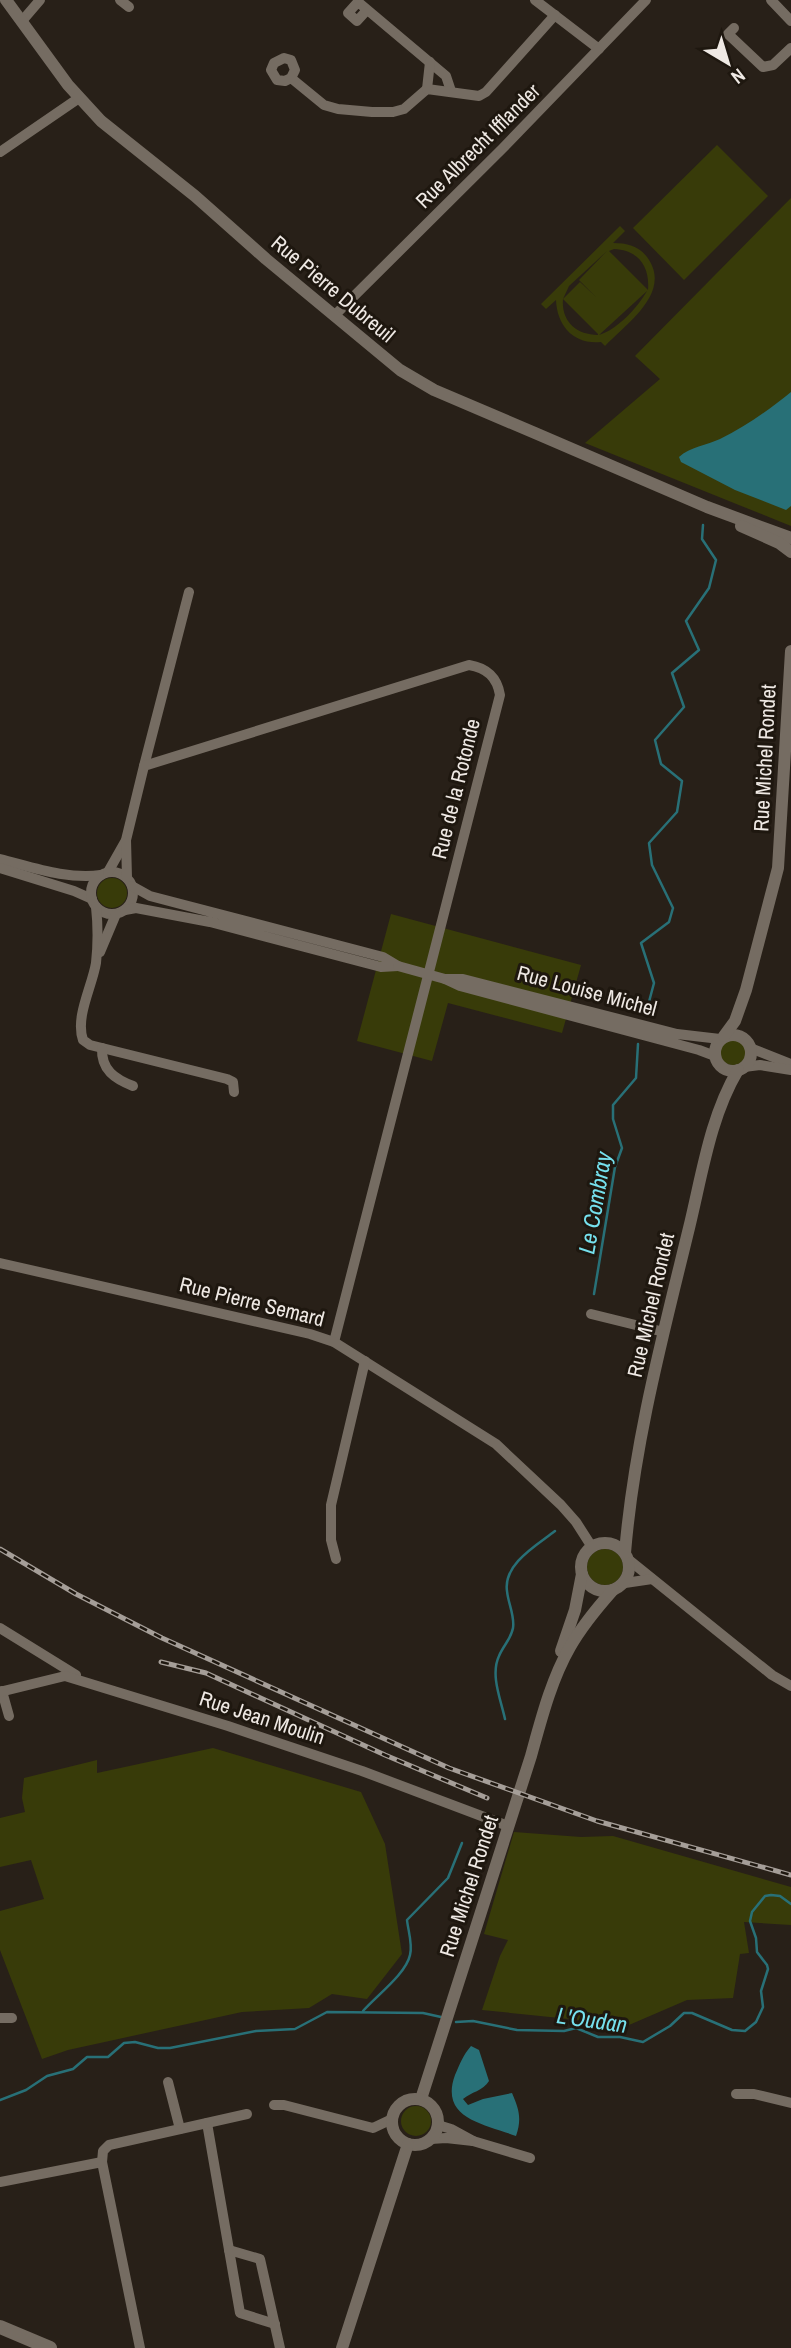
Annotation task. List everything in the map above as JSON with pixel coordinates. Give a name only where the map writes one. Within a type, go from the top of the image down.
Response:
[{"type":"main road","points":[[0,2325],[50,2348]]},
{"type":"street","name":"Rue Pierre Dubreuil","points":[[6,0],[79,98],[123,140],[195,196],[392,364],[426,386],[791,541]]},
{"type":"street","points":[[22,21],[40,0]]},
{"type":"street","points":[[535,0],[599,49]]},
{"type":"street","name":"Rue Albrecht Ifflander","points":[[334,316],[646,0]]},
{"type":"street","points":[[771,0],[791,21]]},
{"type":"street","points":[[367,10],[446,76],[451,91]]},
{"type":"street","points":[[427,89],[474,97],[486,92],[555,15]]},
{"type":"street","points":[[734,28],[728,34],[763,67],[773,65],[791,48]]},
{"type":"street","points":[[291,78],[324,105],[338,109],[393,112],[404,109],[427,89],[430,62]]},
{"type":"street","points":[[0,152],[79,98]]},
{"type":"street","name":"Rue Pierre Dubreuil","points":[[707,507],[779,543],[791,552]]},
{"type":"street","points":[[753,532],[764,530],[791,541]]},
{"type":"street","points":[[96,964],[98,928],[93,885],[105,874],[126,840],[189,592]]},
{"type":"street","name":"Rue Michel Rondet","points":[[722,1038],[736,1021],[747,990],[778,868],[791,651]]},
{"type":"street","name":"Rue de la Rotonde","points":[[144,766],[468,665],[481,667],[490,673],[498,684],[500,695],[334,1342]]},
{"type":"street","points":[[126,840],[132,899],[107,930],[80,1028],[83,1041],[227,1079],[233,1082],[234,1092]]},
{"type":"street","points":[[0,859],[88,877],[115,872],[130,882]]},
{"type":"street","points":[[0,869],[74,891],[105,913],[120,912]]},
{"type":"street","name":"Rue Louise Michel","points":[[130,882],[150,896],[383,957],[398,966],[460,986],[699,1050],[716,1059]]},
{"type":"street","name":"Rue Louise Michel","points":[[120,912],[136,908],[170,914],[381,967],[398,966]]},
{"type":"street","name":"Rue Louise Michel","points":[[445,979],[463,979],[677,1034],[722,1038]]},
{"type":"street","name":"Rue Michel Rondet","points":[[747,990],[743,1021],[747,1043]]},
{"type":"street","points":[[791,1064],[747,1043],[735,1034],[722,1038],[714,1050],[716,1059],[726,1070],[760,1065],[791,1070]]},
{"type":"street","points":[[741,1068],[750,1059],[747,1043]]},
{"type":"street","points":[[102,1048],[105,1067],[117,1080],[133,1086]]},
{"type":"street","name":"Rue Michel Rondet","points":[[627,1556],[625,1535],[641,1437],[715,1123],[721,1084],[716,1059]]},
{"type":"street","name":"Rue Michel Rondet","points":[[715,1123],[728,1087],[741,1068]]},
{"type":"street","name":"Rue Pierre Semard","points":[[0,1263],[310,1334],[334,1342],[496,1444],[561,1505],[598,1545]]},
{"type":"street","points":[[591,1314],[664,1332]]},
{"type":"street","points":[[337,1559],[331,1540],[331,1505],[365,1361]]},
{"type":"street","name":"Rue Michel Rondet","points":[[598,1545],[620,1531],[631,1497]]},
{"type":"street","points":[[652,1578],[625,1583],[613,1590],[596,1590],[582,1574],[582,1560],[598,1545],[617,1546],[652,1578],[772,1675],[791,1686]]},
{"type":"street","points":[[625,1583],[630,1568],[627,1556]]},
{"type":"street","name":"Rue Michel Rondet","points":[[422,2099],[554,1684],[582,1574]]},
{"type":"street","name":"Rue Michel Rondet","points":[[554,1684],[575,1638],[613,1590]]},
{"type":"street","points":[[0,1628],[90,1684]]},
{"type":"street","name":"Rue Jean Moulin","points":[[1,1692],[65,1676],[362,1771],[508,1826]]},
{"type":"street","points":[[1,1692],[9,1716]]},
{"type":"street","points":[[168,2082],[180,2129]]},
{"type":"street","points":[[736,2094],[754,2094],[791,2103]]},
{"type":"street","points":[[431,2139],[438,2125],[438,2118],[432,2106],[422,2099],[406,2101],[394,2111],[392,2119],[396,2134],[408,2144],[446,2138],[473,2141],[530,2158]]},
{"type":"street","points":[[274,2105],[284,2105],[373,2128],[392,2119]]},
{"type":"street","points":[[140,2348],[102,2162],[103,2151],[109,2145],[247,2114]]},
{"type":"street","points":[[207,2123],[240,2314],[275,2324]]},
{"type":"street","points":[[438,2125],[473,2141]]},
{"type":"street","points":[[342,2348],[408,2144]]},
{"type":"street","points":[[0,2182],[102,2162]]},
{"type":"street","points":[[229,2250],[260,2259],[280,2348]]},
{"type":"shaded area","points":[[717,145],[768,196],[684,280],[633,228]]},
{"type":"shaded area","points":[[791,198],[791,526],[585,443],[660,379],[635,356]]},
{"type":"shaded area","points":[[620,226],[625,231],[613,243],[640,250],[654,270],[651,294],[644,306],[605,346],[601,342],[575,337],[569,332],[560,318],[556,300],[546,309],[541,304]],"holes":[[[622,250],[636,256],[647,274],[648,290],[609,251]],[[607,251],[579,280],[596,297],[580,282],[563,299],[569,286]],[[647,291],[626,317],[599,335]],[[563,299],[598,334],[583,332],[572,325],[567,320]]]},
{"type":"shaded area","points":[[112,878],[123,882],[127,893],[123,904],[112,908],[101,904],[97,893],[101,882]]},
{"type":"shaded area","points":[[391,914],[581,965],[562,1033],[448,1003],[432,1061],[357,1041]]},
{"type":"shaded area","points":[[733,1039],[742,1043],[746,1052],[742,1061],[733,1065],[724,1061],[720,1052],[724,1043]]},
{"type":"shaded area","points":[[605,1549],[618,1554],[623,1567],[618,1580],[605,1585],[592,1580],[587,1567],[592,1554]]},
{"type":"shaded area","points":[[213,1748],[361,1792],[385,1844],[402,1954],[367,1999],[332,1994],[309,2008],[242,2012],[68,2050],[42,2059],[0,1950],[0,1911],[44,1899],[31,1860],[0,1867],[0,1818],[25,1812],[22,1798],[24,1778],[97,1760],[97,1773]]},
{"type":"shaded area","points":[[514,1832],[581,1837],[613,1836],[791,1887],[791,1925],[744,1922],[749,1953],[740,1954],[733,1998],[687,2000],[629,2025],[482,2010],[508,1940],[484,1934]]},
{"type":"shaded area","points":[[416,2106],[427,2110],[431,2121],[427,2132],[416,2136],[405,2132],[401,2121],[405,2110]]},
{"type":"water","points":[[791,392],[791,506],[786,510],[735,490],[681,462],[679,457],[683,454],[739,429]]},
{"type":"water","points":[[471,2046],[479,2050],[489,2081],[463,2099],[468,2105],[512,2093],[519,2114],[516,2136],[468,2118],[453,2101],[455,2075]]},
{"type":"waterway","name":"Le Combray","points":[[646,1013],[654,983],[641,943],[669,922],[673,908],[652,865],[649,843],[677,812],[682,781],[661,764],[655,740],[684,707],[672,673],[699,650],[686,621],[709,588],[716,560],[702,539],[703,525]]},
{"type":"waterway","name":"Le Combray","points":[[594,1294],[615,1167],[622,1148],[613,1119],[613,1105],[636,1078],[638,1044]]},
{"type":"waterway","name":"Le Combray","points":[[505,1719],[497,1688],[496,1671],[499,1656],[513,1628],[507,1581],[510,1572],[523,1556],[555,1531]]},
{"type":"waterway","name":"Le Combray","points":[[363,2011],[403,1970],[411,1947],[407,1920],[448,1878],[462,1843]]},
{"type":"waterway","name":"L'Oudan","points":[[456,2022],[473,2021],[517,2030],[564,2031],[576,2028],[598,2037],[620,2037],[643,2042],[670,2026],[684,2013],[692,2013],[732,2030],[745,2031],[756,2022],[763,2007],[761,1991],[768,1969],[757,1952],[756,1938],[750,1921],[752,1912],[765,1896],[780,1896],[791,1904]]},
{"type":"waterway","name":"L'Oudan","points":[[0,2100],[26,2090],[47,2076],[73,2069],[87,2057],[108,2057],[124,2043],[135,2042],[170,2048],[256,2031],[295,2029],[327,2012],[423,2013],[441,2017]]},
{"type":"railway","points":[[0,1549],[76,1594],[162,1638],[449,1768],[597,1821],[791,1875]]},
{"type":"railway","points":[[161,1662],[206,1673],[385,1755],[487,1798]]}]
